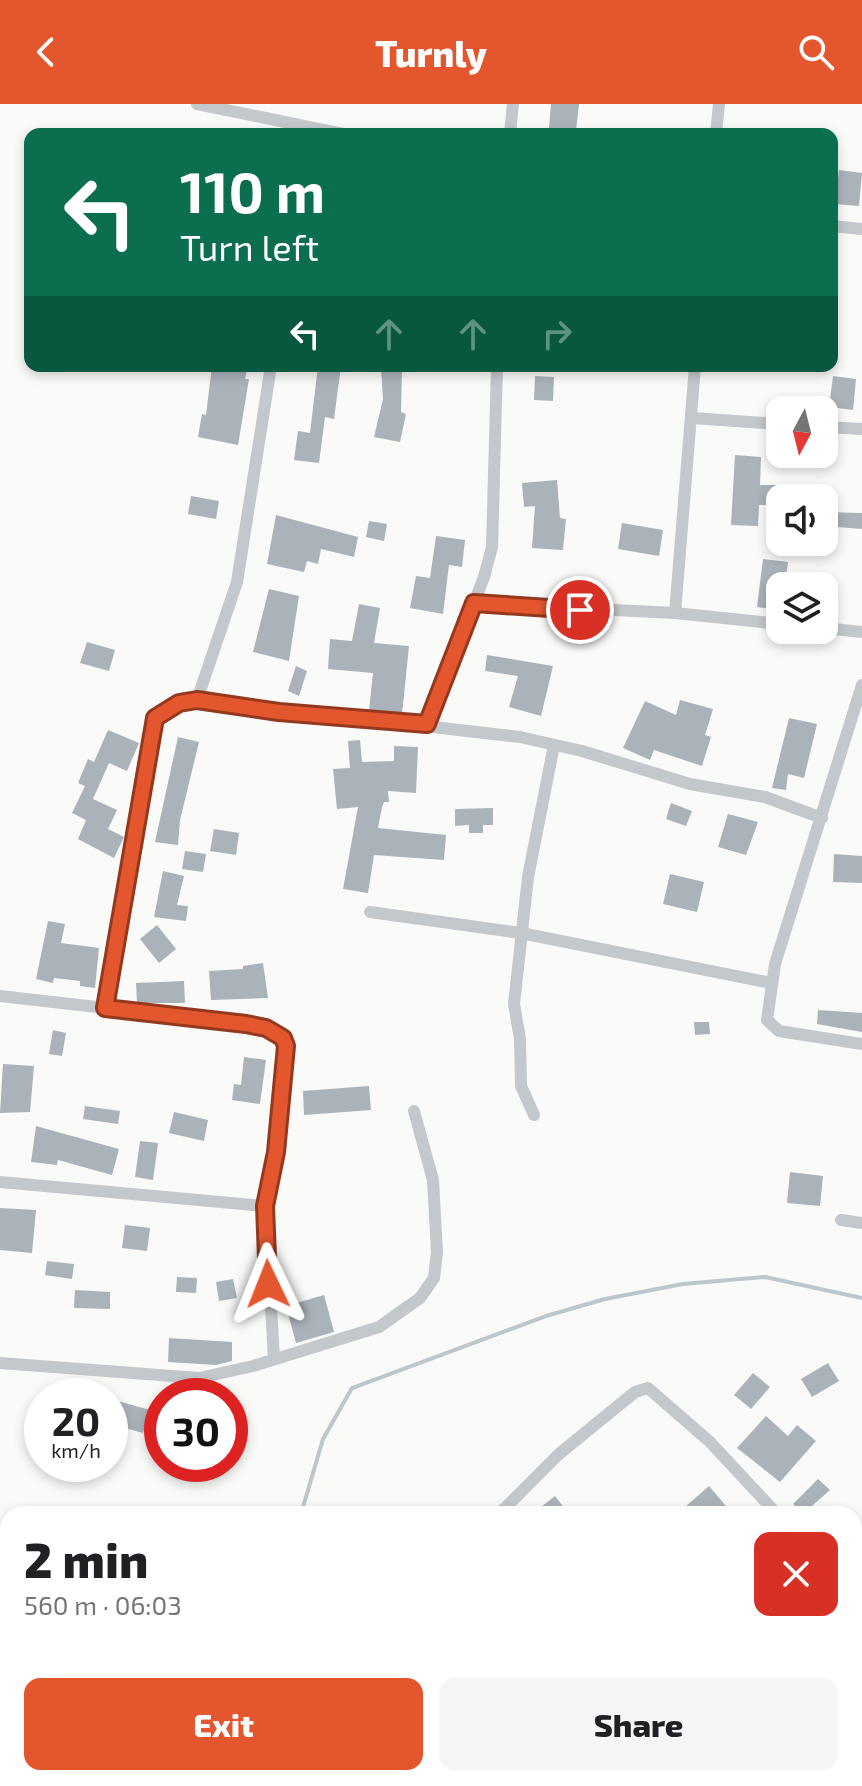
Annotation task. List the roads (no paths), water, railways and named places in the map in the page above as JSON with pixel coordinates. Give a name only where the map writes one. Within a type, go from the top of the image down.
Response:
[{"type":"street","points":[[197,104],[312,128]]},
{"type":"street","points":[[266,119],[269,104]]},
{"type":"street","points":[[511,128],[513,104]]},
{"type":"street","points":[[717,128],[719,104]]},
{"type":"street","points":[[838,227],[862,229]]},
{"type":"street","points":[[197,700],[237,582],[270,372]]},
{"type":"street","points":[[427,724],[474,603],[492,547],[497,372]]},
{"type":"street","points":[[675,613],[695,372]]},
{"type":"street","points":[[692,418],[766,423]]},
{"type":"street","points":[[838,428],[862,429]]},
{"type":"street","points":[[474,603],[675,613],[766,623]]},
{"type":"street","points":[[838,629],[862,632]]},
{"type":"street","points":[[862,685],[822,818],[801,874],[771,983],[767,1020],[772,1028],[862,1044]]},
{"type":"street","points":[[105,1008],[151,728],[164,711],[197,700],[279,712],[427,724],[520,737],[690,784],[765,797],[822,818]]},
{"type":"street","points":[[534,1115],[521,1086],[514,1004],[528,877],[554,745]]},
{"type":"street","points":[[370,912],[521,933],[771,983]]},
{"type":"street","points":[[0,996],[246,1024],[266,1028],[283,1038],[286,1046],[276,1152],[265,1206],[274,1358]]},
{"type":"street","points":[[0,1363],[199,1378],[379,1327],[430,1287],[437,1252],[433,1180],[414,1111]]},
{"type":"street","points":[[0,1182],[265,1206]]},
{"type":"street","points":[[841,1220],[862,1223]]},
{"type":"street","points":[[507,1506],[559,1454],[635,1392],[648,1388],[710,1442],[770,1506]]},
{"type":"waterway","points":[[303,1506],[323,1439],[352,1388],[546,1316],[605,1299],[683,1284],[765,1277],[862,1298]]}]
